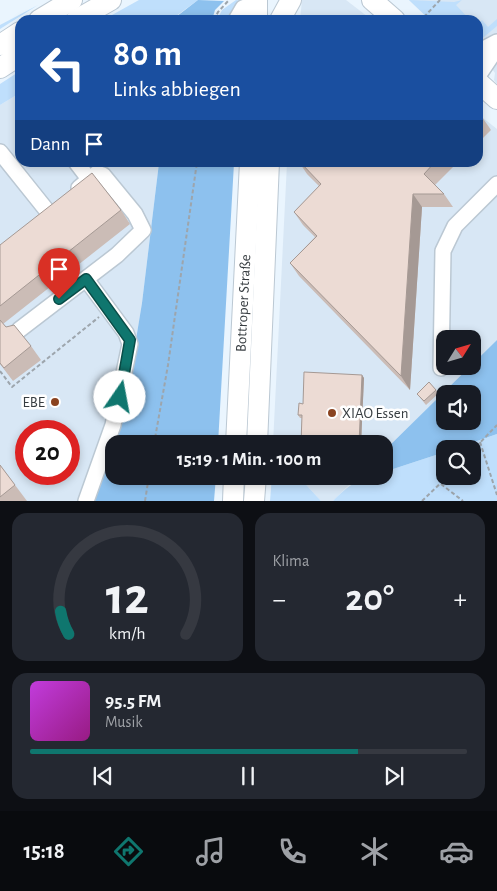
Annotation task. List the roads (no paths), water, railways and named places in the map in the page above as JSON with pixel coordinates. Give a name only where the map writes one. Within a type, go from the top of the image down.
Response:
[{"type":"main road","points":[[47,15],[72,0]]},
{"type":"main road","points":[[85,15],[111,0]]},
{"type":"main road","points":[[278,0],[278,15]]},
{"type":"main road","points":[[281,15],[291,0]]},
{"type":"main road","points":[[372,0],[389,15]]},
{"type":"main road","points":[[389,0],[413,15]]},
{"type":"main road","points":[[0,45],[15,35]]},
{"type":"main road","points":[[0,68],[15,58]]},
{"type":"main road","points":[[483,93],[497,111]]},
{"type":"main road","name":"Bottroper Straße","points":[[236,435],[250,167]]},
{"type":"main road","name":"Bottroper Straße","points":[[257,435],[269,167]]},
{"type":"main road","points":[[233,501],[234,485]]},
{"type":"main road","points":[[254,501],[255,485]]},
{"type":"street","points":[[239,15],[243,8],[257,7]]},
{"type":"street","points":[[483,49],[497,42]]},
{"type":"street","points":[[483,69],[497,48]]},
{"type":"street","points":[[0,152],[48,212]]},
{"type":"street","points":[[19,330],[86,279],[134,240],[143,230],[135,214],[118,192],[103,175],[94,172],[65,199],[33,224]]},
{"type":"street","points":[[442,330],[443,251],[455,226],[497,184]]},
{"type":"street","points":[[81,501],[103,439],[113,405],[120,368],[130,340],[86,279]]},
{"type":"place","name":"EBE","points":[[55,402]]},
{"type":"place","name":"XIAO Essen","points":[[332,413]]}]
